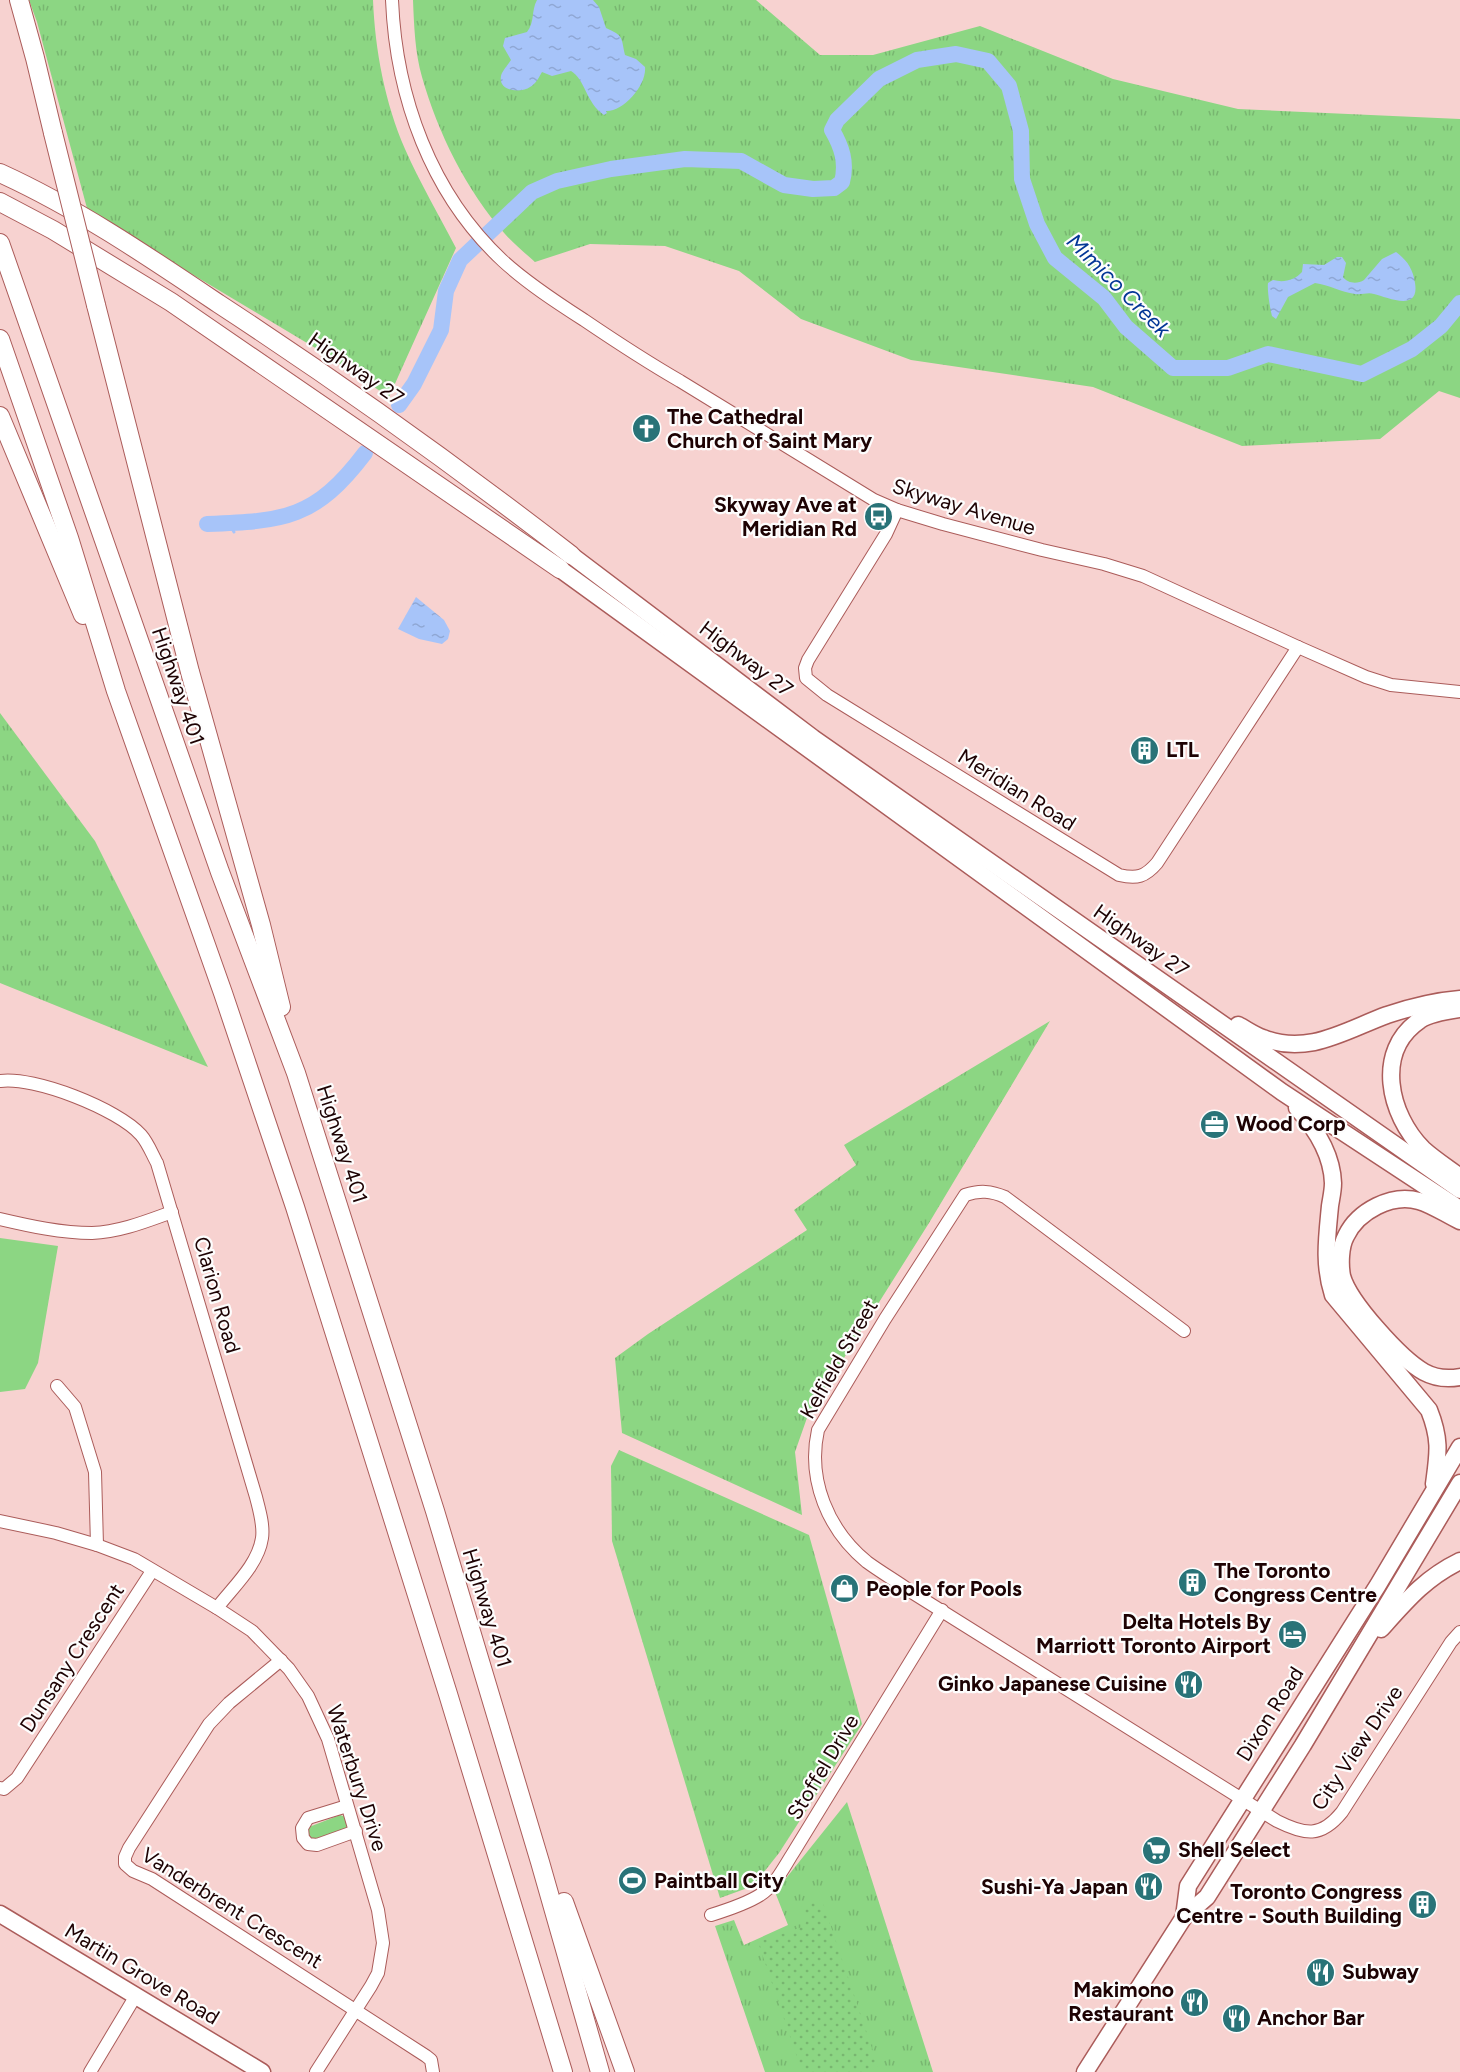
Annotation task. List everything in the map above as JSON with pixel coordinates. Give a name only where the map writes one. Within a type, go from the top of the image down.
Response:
[{"type":"highway","points":[[18,0],[35,58],[190,672],[261,925],[296,1073]]},
{"type":"highway","name":"Highway 27","points":[[0,173],[112,236],[285,347],[415,438],[566,562]]},
{"type":"highway","name":"Highway 27","points":[[0,202],[98,257],[190,314],[566,562]]},
{"type":"highway","name":"Highway 401","points":[[0,243],[220,872],[296,1073],[380,1334],[513,1771],[600,2072]]},
{"type":"highway","points":[[0,339],[69,538],[116,691],[223,993],[295,1207],[563,2072]]},
{"type":"highway","points":[[0,416],[32,497],[116,691]]},
{"type":"highway","points":[[513,1771],[541,1838],[625,2072]]},
{"type":"highway","points":[[547,2020],[554,2072]]},
{"type":"main road","name":"Highway 27","points":[[566,562],[813,738],[1460,1190]]},
{"type":"main road","name":"Highway 27","points":[[566,562],[1282,1092],[1460,1209]]},
{"type":"main road","points":[[1202,1011],[1239,1025],[1264,1038],[1306,1044],[1329,1040],[1388,1015],[1437,1001],[1460,999]]},
{"type":"main road","points":[[1460,1009],[1422,1019],[1408,1030],[1397,1045],[1390,1073],[1393,1094],[1402,1120],[1423,1149],[1460,1177]]},
{"type":"main road","points":[[1282,1092],[1317,1134],[1331,1165],[1333,1185],[1325,1260],[1333,1294],[1421,1399],[1436,1426],[1439,1443],[1433,1492]]},
{"type":"main road","points":[[1460,1221],[1418,1201],[1398,1199],[1380,1204],[1361,1218],[1346,1235],[1341,1258],[1342,1276],[1350,1295],[1401,1355],[1427,1373],[1437,1377],[1460,1377]]},
{"type":"main road","name":"Dixon Road","points":[[1184,1917],[1188,1886],[1378,1585],[1460,1447]]},
{"type":"main road","name":"Dixon Road","points":[[1085,2072],[1184,1917],[1207,1897],[1262,1811],[1460,1483]]},
{"type":"main road","points":[[1357,1654],[1417,1590],[1439,1572],[1460,1562]]},
{"type":"main road","points":[[1378,1585],[1393,1594]]},
{"type":"main road","name":"Martin Grove Road","points":[[0,1914],[262,2072]]},
{"type":"street","name":"Skyway Avenue","points":[[392,0],[396,46],[403,82],[419,139],[453,202],[504,262],[544,293],[648,362],[874,500],[897,510],[1143,576],[1366,677],[1391,685],[1460,692]]},
{"type":"street","name":"Meridian Road","points":[[897,510],[886,534],[808,660],[805,668],[806,678],[827,695],[1119,875],[1147,874],[1157,862],[1298,647]]},
{"type":"street","name":"Clarion Road","points":[[0,1081],[30,1082],[51,1087],[111,1113],[129,1124],[144,1138],[157,1163],[256,1497],[261,1522],[263,1537],[254,1561],[217,1608]]},
{"type":"street","name":"Kelfield Street","points":[[1184,1331],[1005,1197],[986,1191],[976,1191],[965,1195],[902,1291],[827,1414],[818,1430],[814,1446],[814,1464],[818,1487],[840,1536],[867,1562],[1262,1811]]},
{"type":"street","points":[[0,1220],[56,1230],[92,1233],[134,1226],[172,1212]]},
{"type":"street","points":[[57,1386],[75,1407],[95,1472],[97,1545]]},
{"type":"street","name":"Waterbury Drive","points":[[0,1521],[56,1533],[134,1559],[217,1608],[252,1631],[281,1660],[317,1711],[328,1738],[356,1831],[378,1910],[383,1943],[378,1973],[316,2072]]},
{"type":"street","name":"Dunsany Crescent","points":[[0,1788],[4,1789],[17,1778],[152,1571]]},
{"type":"street","name":"Stoffel Drive","points":[[711,1915],[761,1894],[773,1883],[942,1610]]},
{"type":"street","name":"City View Drive","points":[[1262,1811],[1283,1824],[1304,1831],[1319,1831],[1331,1825],[1347,1804],[1446,1649],[1460,1632]]},
{"type":"street","name":"Vanderbrent Crescent","points":[[281,1660],[229,1703],[201,1734],[129,1848],[125,1857],[126,1864],[133,1871],[152,1879],[355,2010]]},
{"type":"street","points":[[347,1806],[308,1818],[302,1828],[303,1838],[308,1844],[317,1845],[356,1831]]},
{"type":"street","points":[[90,2072],[135,1997]]},
{"type":"street","points":[[355,2010],[426,2056],[431,2061],[433,2072]]},
{"type":"green space","points":[[29,0],[373,0],[379,57],[398,131],[423,187],[456,248],[389,397],[317,349],[88,212],[37,22]]},
{"type":"green space","points":[[413,0],[756,0],[820,55],[873,55],[980,26],[1113,79],[1238,109],[1460,119],[1460,398],[1439,391],[1380,439],[1242,446],[1093,387],[911,360],[801,319],[739,271],[665,246],[590,244],[535,262],[508,238],[491,217],[466,180],[445,140],[420,68],[415,39]]},
{"type":"green space","points":[[0,713],[95,841],[208,1067],[0,983]]},
{"type":"green space","points":[[1050,1021],[929,1223],[808,1415],[795,1452],[802,1515],[622,1433],[615,1358],[807,1230],[794,1210],[856,1165],[844,1145]]},
{"type":"green space","points":[[0,1238],[58,1246],[38,1363],[25,1389],[0,1392]]},
{"type":"green space","points":[[619,1450],[809,1535],[862,1724],[779,1853],[753,1886],[720,1898],[612,1541],[611,1466]]},
{"type":"green space","points":[[847,1802],[933,2072],[765,2072],[715,1926],[734,1920],[744,1945],[788,1925],[775,1892]]},
{"type":"green space","points":[[340,1815],[346,1817],[349,1822],[347,1828],[317,1839],[311,1838],[308,1833],[309,1827]]},
{"type":"green space","points":[[822,1900],[878,2066],[861,2072],[802,2072],[758,1942],[802,1927],[801,1925],[806,1923],[801,1907]]},
{"type":"water","points":[[537,0],[593,0],[599,7],[606,28],[621,38],[625,55],[636,59],[645,67],[642,82],[633,96],[620,107],[606,111],[604,115],[593,104],[580,80],[571,71],[552,76],[542,72],[534,84],[522,90],[511,90],[503,85],[501,76],[511,60],[503,46],[505,38],[527,32]]},
{"type":"water","points":[[1396,252],[1409,265],[1413,273],[1415,292],[1413,298],[1394,300],[1372,293],[1350,293],[1315,283],[1288,297],[1276,319],[1272,316],[1268,283],[1273,280],[1293,279],[1302,272],[1303,264],[1324,265],[1337,257],[1342,257],[1346,263],[1343,277],[1356,283],[1364,280],[1382,259]]},
{"type":"water","points":[[416,597],[444,620],[450,631],[448,639],[442,644],[419,639],[398,629]]},
{"type":"waterway","name":"Mimico Creek","points":[[399,405],[414,384],[441,330],[446,291],[460,260],[532,192],[557,181],[611,169],[685,159],[741,161],[784,185],[813,189],[834,188],[842,182],[844,168],[841,149],[832,130],[837,120],[879,79],[917,60],[956,54],[988,61],[1009,86],[1021,131],[1022,179],[1037,224],[1055,258],[1104,298],[1126,327],[1173,368],[1228,368],[1268,354],[1362,374],[1412,349],[1441,326],[1460,303]]},
{"type":"waterway","name":"Mimico Creek","points":[[207,524],[278,518],[314,504],[330,492],[365,453]]},
{"type":"waterway","points":[[229,523],[234,532]]},
{"type":"place","name":"The Cathedral Church of Saint Mary","points":[[646,429]]},
{"type":"place","name":"Skyway Ave at Meridian Rd","points":[[878,517]]},
{"type":"place","name":"LTL","points":[[1145,750]]},
{"type":"place","name":"Wood Corp","points":[[1215,1124]]},
{"type":"place","name":"The Toronto Congress Centre","points":[[1193,1583]]},
{"type":"place","name":"People for Pools","points":[[845,1589]]},
{"type":"place","name":"Delta Hotels By Marriott Toronto Airport","points":[[1292,1634]]},
{"type":"place","name":"Ginko Japanese Cuisine","points":[[1188,1684]]},
{"type":"place","name":"Shell Select","points":[[1157,1850]]},
{"type":"place","name":"Paintball City","points":[[633,1881]]},
{"type":"place","name":"Sushi-Ya Japan","points":[[1149,1887]]},
{"type":"place","name":"Toronto Congress Centre - South Building","points":[[1423,1904]]},
{"type":"place","name":"Subway","points":[[1321,1972]]},
{"type":"place","name":"Makimono Restaurant","points":[[1195,2002]]},
{"type":"place","name":"Anchor Bar","points":[[1236,2018]]}]
